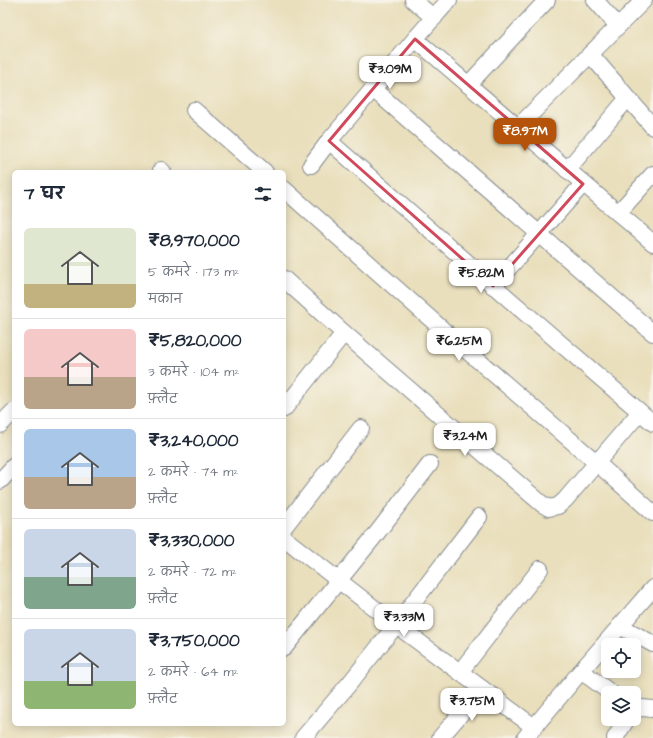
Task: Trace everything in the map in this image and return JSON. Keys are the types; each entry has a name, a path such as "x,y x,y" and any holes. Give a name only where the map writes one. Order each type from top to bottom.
{"street":[{"path":"413,0 434,18"},
{"path":"311,165 329,141 449,0"},
{"path":"468,85 547,0"},
{"path":"596,0 618,26"},
{"path":"518,127 644,0"},
{"path":"415,39 653,243"},
{"path":"590,54 652,125"},
{"path":"373,89 653,333"},
{"path":"567,170 628,98"},
{"path":"194,110 263,170"},
{"path":"329,141 493,286 653,423"},
{"path":"618,213 653,174"},
{"path":"493,286 584,184"},
{"path":"286,191 451,338 653,513"},
{"path":"286,281 344,333 542,504 549,508 558,506 565,500 640,412"},
{"path":"286,406 344,333"},
{"path":"0,425 12,412"},
{"path":"286,524 361,428"},
{"path":"286,645 377,533 430,464"},
{"path":"0,481 12,468"},
{"path":"303,738 349,684 396,625 479,517"},
{"path":"286,540 396,625 482,689 530,732 653,588"},
{"path":"460,672 540,569"},
{"path":"620,626 653,644"},
{"path":"581,671 601,686"},
{"path":"440,738 482,689"},
{"path":"641,708 653,709"},
{"path":"615,738 623,726"}],"highlighted area":[{"path":"415,39 583,184 493,286 329,141"}]}
